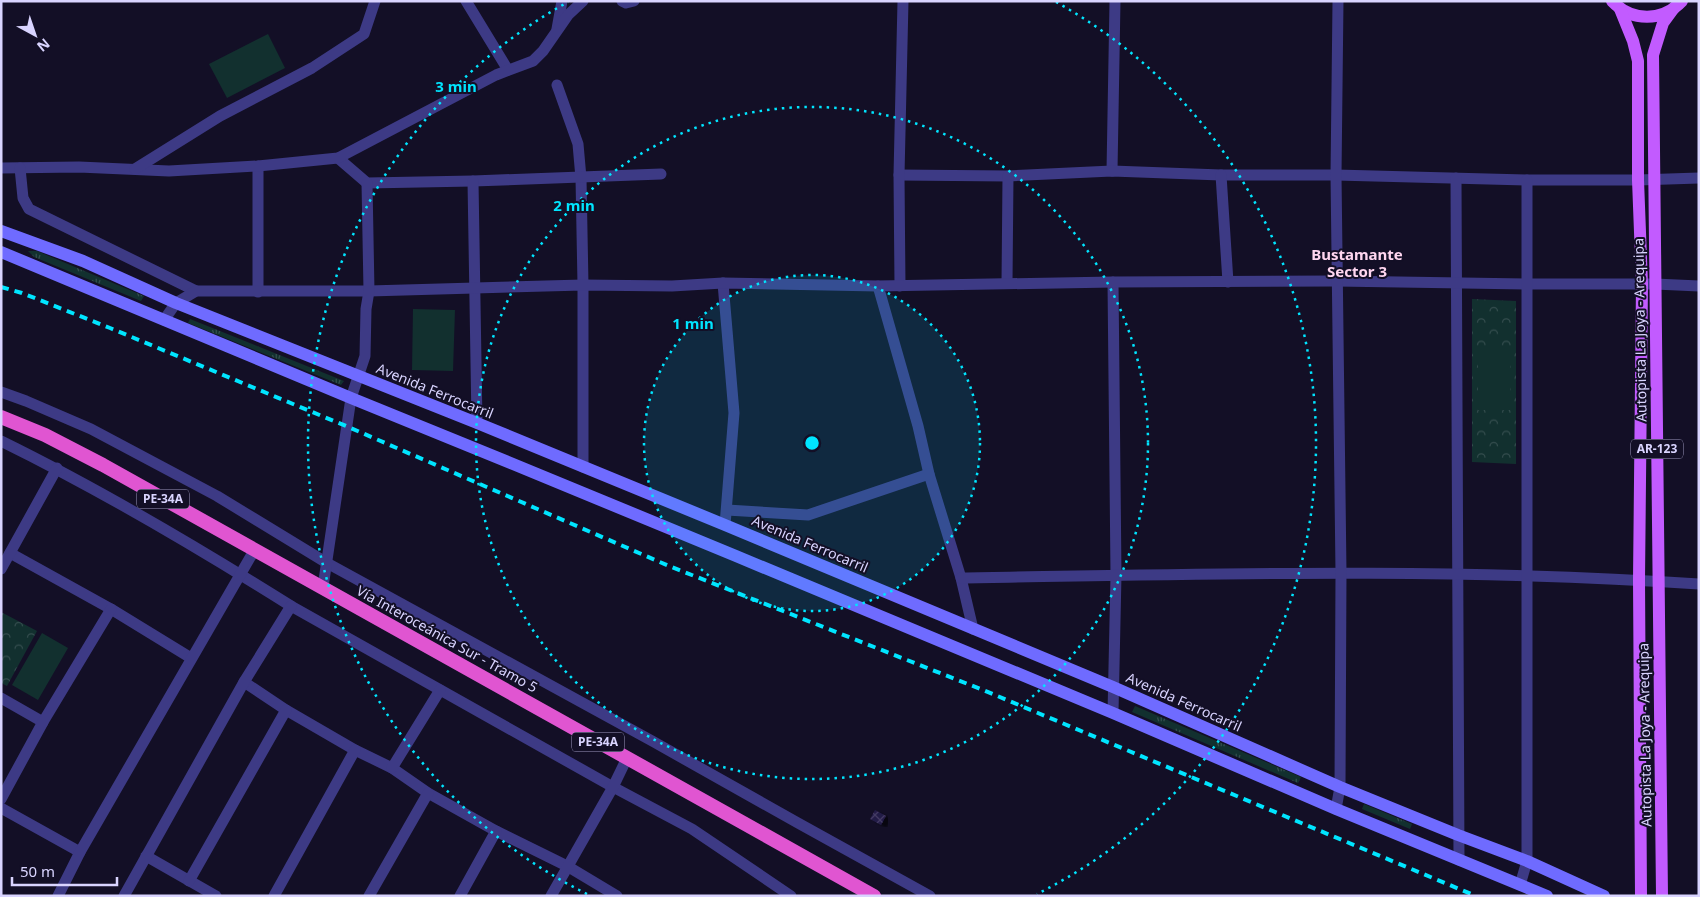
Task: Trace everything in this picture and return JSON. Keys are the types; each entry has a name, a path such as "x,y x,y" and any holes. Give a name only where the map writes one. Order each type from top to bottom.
{"highway":[{"name":"Vía Interoceánica Sur - Tramo 5","path":"1,417 45,435 95,461 874,896"}],"main road":[{"name":"AR-123","path":"1616,5 1628,14 1647,18 1666,14 1678,5"},
{"name":"Autopista La Joya - Arequipa","path":"1616,5 1633,41 1638,61 1638,180 1649,284 1658,581 1662,896"},
{"name":"Autopista La Joya - Arequipa","path":"1641,896 1640,580 1653,179 1653,55 1663,23 1678,5"},
{"name":"Avenida Ferrocarril","path":"1,230 83,261 176,303 726,525 1113,687 1340,786 1458,835 1527,861 1604,896"},
{"path":"1,252 1113,713 1336,809 1547,896"}],"street":[{"path":"135,169 220,116 312,68 364,34 375,1"},
{"path":"466,1 508,70"},
{"path":"557,31 562,1"},
{"path":"1,168 79,167 169,170 258,166 338,158 508,70 534,62 568,16 582,1"},
{"path":"622,1 634,1"},
{"path":"900,286 899,175 903,1"},
{"path":"1112,171 1115,1"},
{"path":"1336,809 1340,786 1341,572 1336,281 1338,1"},
{"path":"557,85 578,144 581,178 583,285 582,467"},
{"path":"338,158 366,183 581,178 661,174"},
{"path":"258,166 258,292"},
{"path":"20,168 23,198 29,209 196,291 369,291 583,285 672,286 723,283 900,286 1007,283 1336,281 1699,286"},
{"path":"899,175 1008,176 1112,171 1221,175 1336,175 1527,180 1699,178"},
{"path":"1221,175 1228,282"},
{"path":"1007,283 1008,176"},
{"path":"1456,178 1459,860"},
{"path":"1520,885 1527,861 1527,180"},
{"path":"473,181 477,423"},
{"path":"323,587 351,398 365,356 366,309 369,291 366,183"},
{"path":"1113,282 1116,575 1113,713"},
{"path":"723,283 734,413 726,525"},
{"path":"878,286 918,426 929,474 961,578 973,629"},
{"path":"164,320 176,303 196,291"},
{"path":"1,392 26,401 99,434 217,496 326,563 654,742 930,896"},
{"path":"1,441 57,468 240,574 291,606 613,787 692,829 791,896"},
{"path":"1,569 57,468"},
{"path":"726,510 808,515 929,474"},
{"path":"58,896 80,852 255,550"},
{"path":"10,553 111,609 191,658"},
{"path":"961,578 1341,572 1527,576 1699,584"},
{"path":"124,896 244,682 291,606"},
{"path":"1,799 43,722 111,609"},
{"path":"244,682 286,710 355,750 392,768 428,792 496,831 568,866 617,896"},
{"path":"392,768 440,690"},
{"path":"1,698 43,722"},
{"path":"189,881 286,710"},
{"path":"274,896 355,750"},
{"path":"551,896 613,787 627,758"},
{"path":"369,896 428,792"},
{"path":"1,808 80,852"},
{"path":"460,896 496,831"},
{"path":"146,856 216,896"}],"green space":[{"path":"268,34 285,68 227,98 209,64"},
{"path":"28,251 37,251 144,296 141,301 34,257"},
{"path":"1472,299 1516,301 1516,464 1472,462"},
{"path":"413,309 455,310 453,371 412,370"},
{"path":"190,319 344,381 341,385 188,323"},
{"path":"1478,350 1510,350 1510,410 1478,410"},
{"path":"1,612 37,631 7,686 1,683"},
{"path":"42,633 68,648 38,700 12,685"},
{"path":"1135,706 1301,777 1298,783 1132,712"},
{"path":"1364,804 1412,824 1410,829 1362,809"}],"building":[{"path":"875,810 886,816 881,825 870,819"}],"railway":[{"path":"1,287 22,293 110,328 346,426 669,566 983,690 1476,896"}],"district":[{"name":"Bustamante Sector 3","path":"1357,264"}]}
